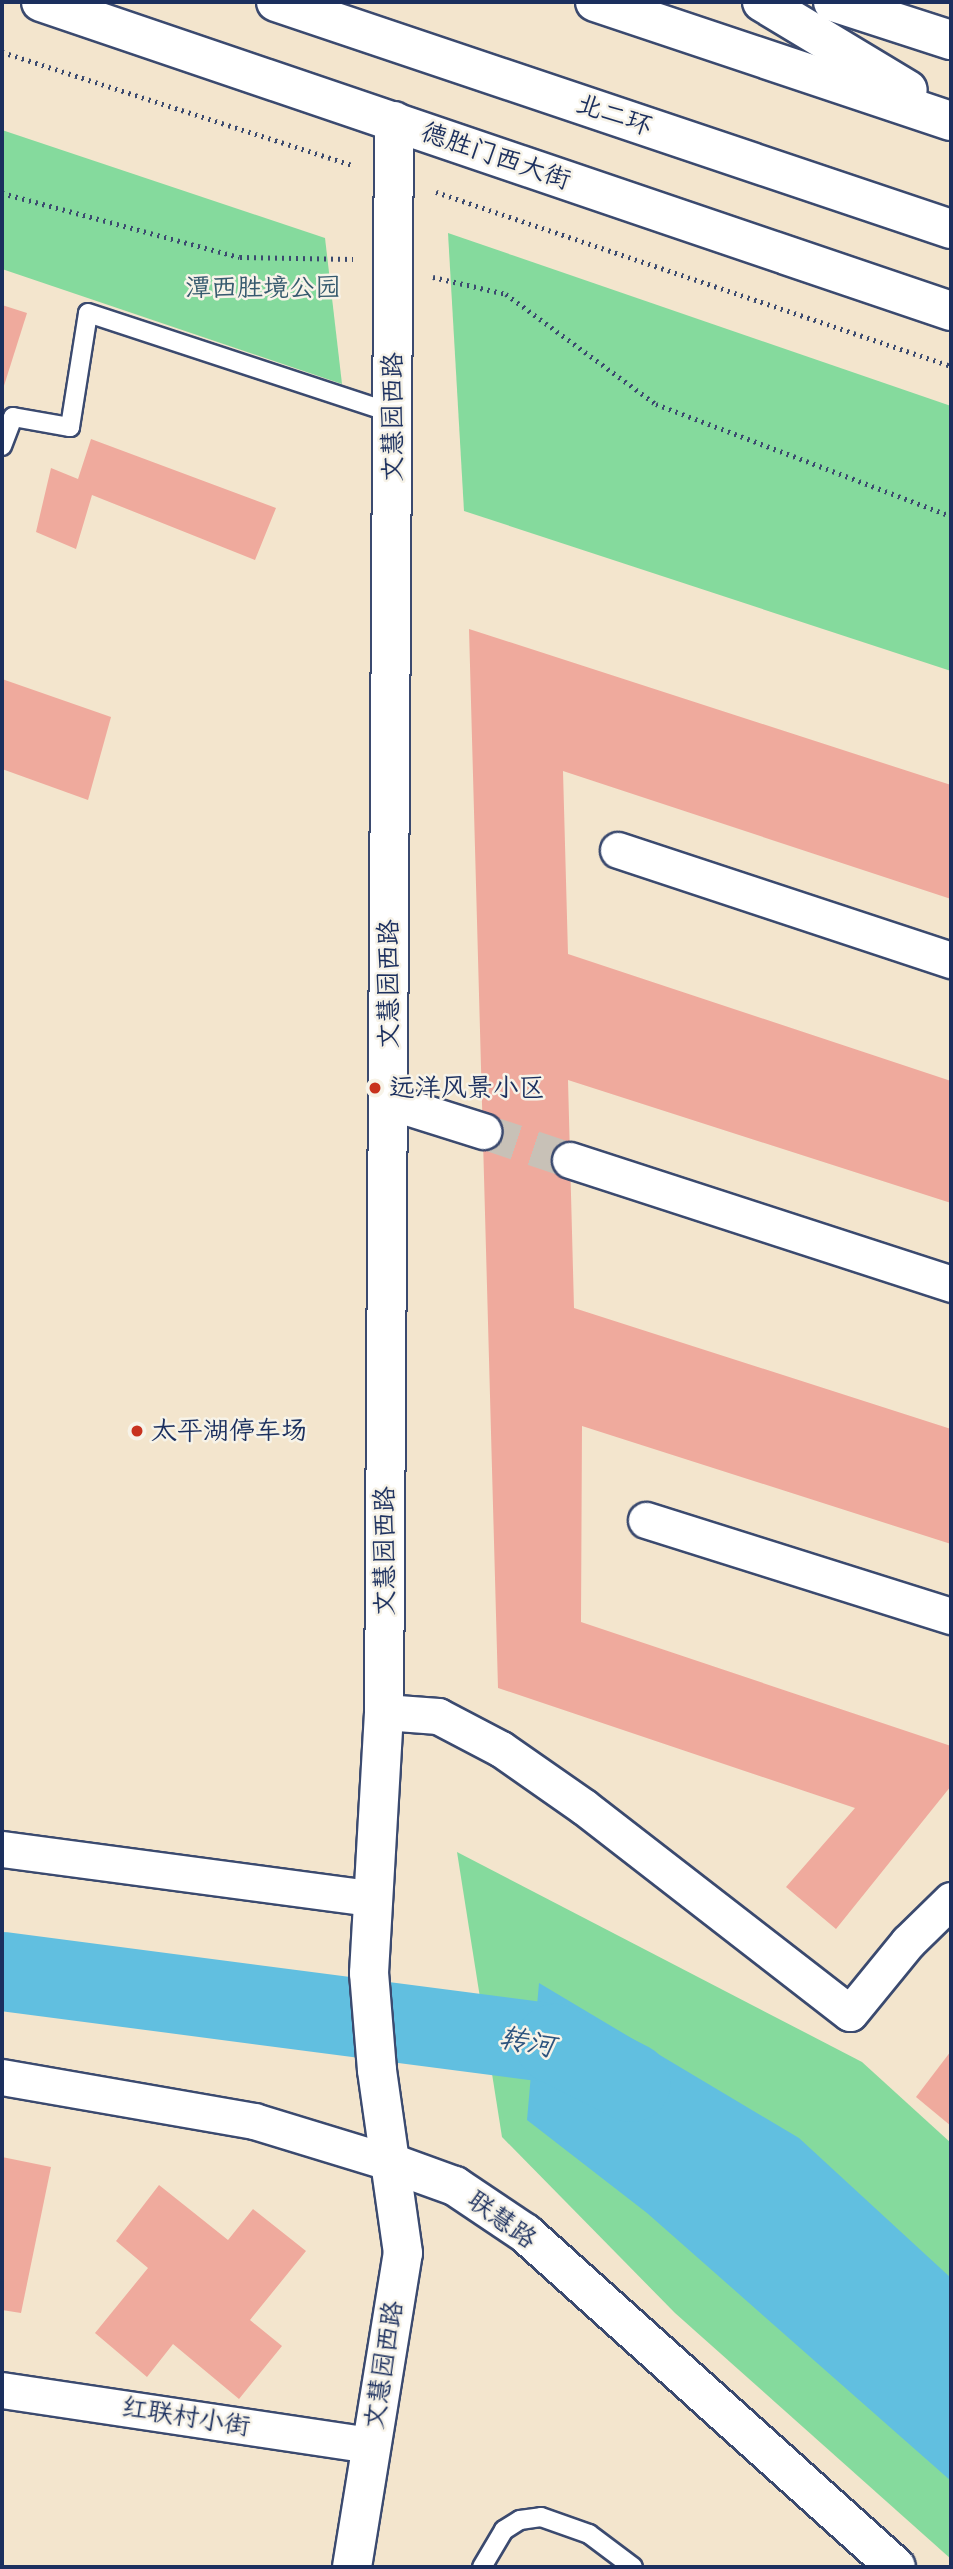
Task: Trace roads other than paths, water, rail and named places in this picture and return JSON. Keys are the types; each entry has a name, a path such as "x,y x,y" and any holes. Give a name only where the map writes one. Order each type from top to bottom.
{"main road":[{"name":"德胜门西大街","path":"41,2 951,311"},
{"name":"北二环","path":"276,2 951,229"},
{"path":"594,2 951,119"},
{"path":"762,2 951,119"},
{"path":"833,2 951,40"},
{"name":"文慧园西路","path":"352,2567 403,2253 376,2070 369,1973 371,1898 384,1712 394,121"},
{"name":"联慧路","path":"391,2162 454,2186 525,2233 896,2567"}],"street":[{"path":"618,850 951,960"},
{"path":"388,1101 482,1131"},
{"path":"570,1160 951,1284"},
{"path":"646,1520 951,1616"},
{"path":"384,1712 438,1716 501,1749 584,1807 850,2013 908,1942 951,1900"},
{"path":"2,1849 371,1898"},
{"name":"联慧路","path":"2,2077 254,2121 391,2162"},
{"name":"红联村小街","path":"2,2390 371,2445"}],"lane":[{"path":"2,446 13,417 70,427 88,313 393,413"},
{"path":"482,2567 504,2530 520,2520 541,2517 589,2534 633,2567"}],"water":[{"path":"539,1983 799,2138 951,2278 951,2481 647,2213 527,2120"}],"waterway":[{"name":"转河","path":"2,1971 554,2043 631,2082"}],"tunnel":[{"path":"483,1131 570,1160"}],"place":[{"name":"远洋风景小区","path":"375,1088"},
{"name":"太平湖停车场","path":"137,1431"}],"park label":[{"name":"潭西胜境公园","path":"263,288"}]}
